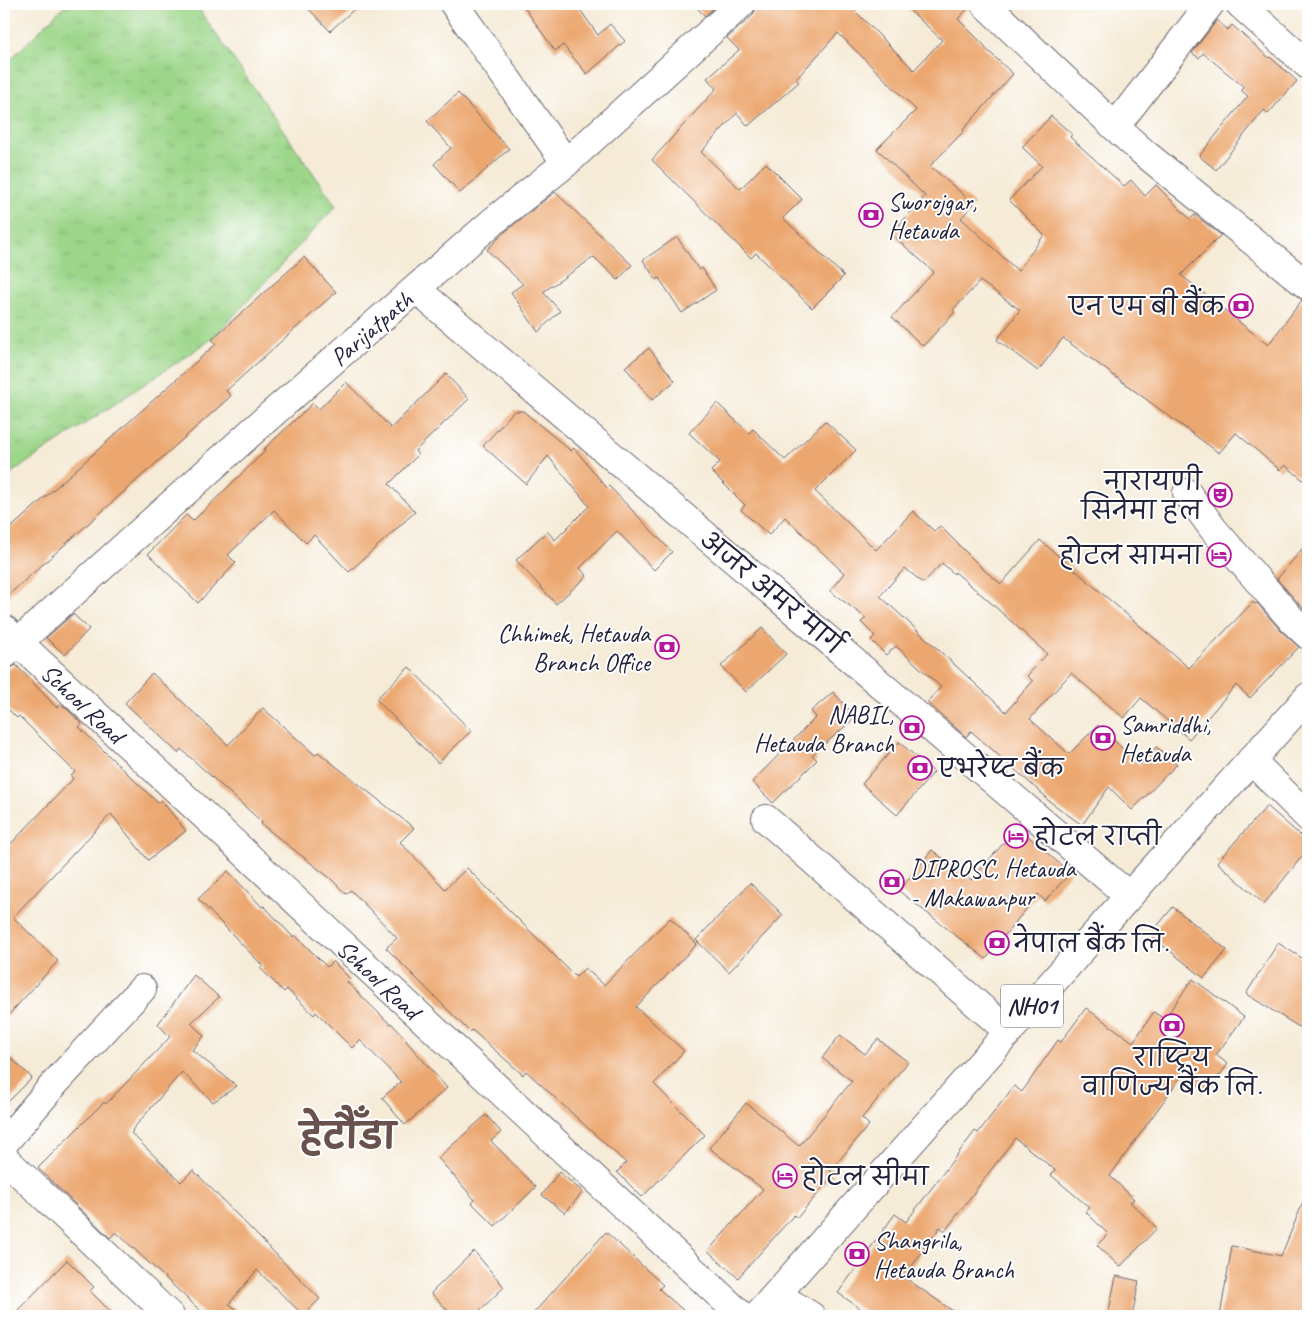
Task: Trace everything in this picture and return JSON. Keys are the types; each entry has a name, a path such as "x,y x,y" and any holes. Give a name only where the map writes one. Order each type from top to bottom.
{"main road":[{"path":"454,4 566,163"},
{"name":"Parijatpath","path":"8,642 491,223 566,163 741,4"},
{"path":"1115,127 1210,4"},
{"path":"1240,4 1308,65"},
{"path":"998,8 1115,127 1308,286"},
{"name":"अजर अमर मार्ग","path":"416,288 1129,896"},
{"path":"1187,493 1220,538 1293,621 1308,635"},
{"name":"School Road","path":"8,642 742,1316"},
{"name":"NH01","path":"757,1316 1308,697"},
{"path":"1251,760 1308,817"},
{"path":"766,819 1009,1032"},
{"path":"4,1143 56,1082 142,989"},
{"path":"4,1158 170,1316"},
{"path":"777,1295 811,1316"}],"green space":[{"path":"66,4 195,4 336,206 212,339 8,475 4,471 4,66"}],"building":[{"path":"304,4 360,4 330,31"},
{"path":"522,4 576,4 598,35 610,24 625,41 587,74 563,45 555,51"},
{"path":"693,4 718,4 705,16"},
{"path":"756,4 848,4 914,70 942,40 903,4 970,4 958,19 1013,74 964,131 930,166 974,204 961,218 1018,271 1044,235 1009,200 1042,166 1022,147 1051,116 1072,134 1070,137 1124,186 1131,180 1145,196 1156,185 1190,219 1195,215 1221,235 1181,275 1268,345 1302,300 1308,301 1308,484 1285,465 1280,470 1236,433 1219,453 1063,338 1038,371 997,340 1020,310 980,281 953,310 955,312 923,346 892,317 934,272 891,234 925,196 877,149 916,110 838,33 796,79 799,82 748,126 737,113 701,152 740,189 766,163 802,199 783,218 844,276 812,308 756,253 751,258 652,160 716,89 707,78 739,50 727,38 752,16 756,9"},
{"path":"1217,20 1228,30 1232,25 1297,81 1268,114 1264,110 1216,170 1199,156 1248,96 1241,90 1244,87 1203,53 1199,58 1192,53"},
{"path":"458,93 509,149 460,193 434,164 451,148 427,121"},
{"path":"555,192 632,265 618,280 594,257 543,292 560,311 538,332 511,292 523,284 487,250 501,235"},
{"path":"677,237 699,270 702,268 716,290 682,313 659,278 656,280 643,260"},
{"path":"304,257 336,292 226,391 231,396 4,599 4,534 216,344 212,339"},
{"path":"649,348 675,381 652,400 625,367"},
{"path":"446,374 469,399 415,451 418,455 389,484 415,512 349,572 314,535 306,543 274,510 228,555 236,563 198,603 148,554 186,515 193,521 265,451 264,449 313,403 319,409 346,382 391,428"},
{"path":"717,403 749,433 753,429 785,460 825,421 856,450 815,491 876,550 913,511 934,531 940,526 984,570 1001,584 1040,540 1189,668 1253,602 1257,603 1281,631 1299,647 1250,698 1236,685 1189,739 1141,698 1124,718 1071,673 1030,719 1069,754 1098,725 1140,765 1156,747 1177,764 1132,810 1109,787 1082,825 1045,798 971,731 966,737 927,702 941,687 896,646 886,655 871,640 875,636 861,622 866,618 830,591 844,573 785,517 769,535 741,510 745,505 711,471 720,462 689,433","holes":["942,563 954,574 955,572 990,602 1047,654 1027,676 1033,681 1006,712 880,596 905,568 923,583"]},
{"path":"514,411 523,411 571,451 574,448 607,488 609,486 672,552 654,570 617,531 580,568 587,576 556,604 516,560 547,531 555,540 589,506 548,456 526,484 483,446"},
{"path":"1308,542 1308,614 1277,579"},
{"path":"73,614 89,629 65,655 46,638"},
{"path":"762,628 786,654 746,692 721,666"},
{"path":"16,665 57,708 61,704 69,711 82,724 79,727 158,803 161,800 186,831 148,860 111,814 13,917 58,961 4,1020 4,851 73,779 71,776 75,772 19,716 17,718 4,705 4,669 9,669"},
{"path":"409,667 471,731 438,763 376,699"},
{"path":"152,673 228,745 263,708 315,755 318,752 414,828 400,842 445,889 467,868 576,977 585,968 604,985 670,918 697,944 636,1007 684,1051 654,1084 705,1135 642,1197 617,1172 626,1163 526,1071 523,1075 472,1030 470,1032 386,948 397,938 351,890 346,894 330,878 261,824 262,822 181,749 178,753 125,703"},
{"path":"833,692 856,717 812,755 817,760 773,803 752,782 816,717 811,711"},
{"path":"899,742 934,772 897,815 862,784"},
{"path":"1267,806 1308,842 1308,849 1264,904 1217,862"},
{"path":"1018,827 1070,873 1045,901 1038,894 986,959 899,891 932,850 971,880"},
{"path":"228,871 262,907 264,906 293,937 295,935 327,967 333,961 350,979 347,982 391,1023 447,1088 405,1125 382,1098 401,1082 360,1040 352,1048 316,1012 314,1015 287,989 284,992 260,968 263,966 198,899"},
{"path":"750,883 783,915 729,972 696,940"},
{"path":"1173,907 1227,950 1204,978 1150,935"},
{"path":"1278,943 1308,962 1308,1013 1299,1027 1246,994"},
{"path":"194,975 219,997 191,1023 204,1036 192,1050 237,1086 213,1102 182,1072 131,1133 181,1182 193,1170 320,1299 303,1315 257,1270 229,1304 245,1316 206,1316 116,1232 110,1238 38,1168 104,1102 106,1104 170,1037 158,1024"},
{"path":"1193,979 1244,1017 1216,1055 1228,1064 1208,1092 1183,1074 1110,1176 1134,1199 1130,1202 1157,1228 1120,1267 1097,1245 1108,1234 1086,1212 1090,1208 1051,1175 1055,1170 1015,1138 945,1231 940,1227 904,1277 960,1316 871,1316 838,1293 895,1214 906,1222 975,1131 978,1133 1014,1086 1022,1092 1058,1040 1061,1042 1086,1008 1133,1042 1154,1012 1164,1019"},
{"path":"840,1035 865,1054 878,1039 908,1062 862,1118 869,1125 830,1171 834,1174 797,1218 794,1215 738,1278 708,1251 763,1189 709,1148 746,1103 799,1146 852,1081 822,1058"},
{"path":"4,1051 32,1078 4,1106"},
{"path":"486,1115 501,1132 491,1141 536,1187 495,1226 472,1203 475,1200 438,1158"},
{"path":"559,1172 583,1192 565,1213 542,1195"},
{"path":"1308,1190 1308,1316 1220,1316 1232,1246 1281,1256"},
{"path":"606,1232 663,1285 659,1289 690,1316 531,1316"},
{"path":"474,1251 504,1287 474,1316 453,1316 431,1293"},
{"path":"67,1260 94,1287 90,1291 115,1316 12,1316"},
{"path":"1116,1276 1139,1281 1132,1316 1108,1316"}],"place":[{"name":"Sworojgar, Hetauda","path":"871,215"},
{"name":"एन एम बी बैंक","path":"1241,306"},
{"name":"नारायणी सिनेमा हल","path":"1220,495"},
{"name":"होटल सामना","path":"1219,555"},
{"name":"Chhimek, Hetauda Branch Office","path":"667,647"},
{"name":"NABIL, Hetauda Branch","path":"912,728"},
{"name":"Samriddhi, Hetauda","path":"1103,738"},
{"name":"एभरेष्ट बैंक","path":"920,768"},
{"name":"होटल राप्ती","path":"1016,836"},
{"name":"DIPROSC, Hetauda - Makawanpur","path":"892,882"},
{"name":"नेपाल बैंक लि.","path":"997,943"},
{"name":"राष्ट्रिय वाणिज्य बैंक लि.","path":"1172,1026"},
{"name":"होटल सीमा","path":"785,1176"},
{"name":"Shangrila, Hetauda Branch","path":"857,1254"}],"district":[{"name":"हेटौँडा","path":"348,1136"}]}
